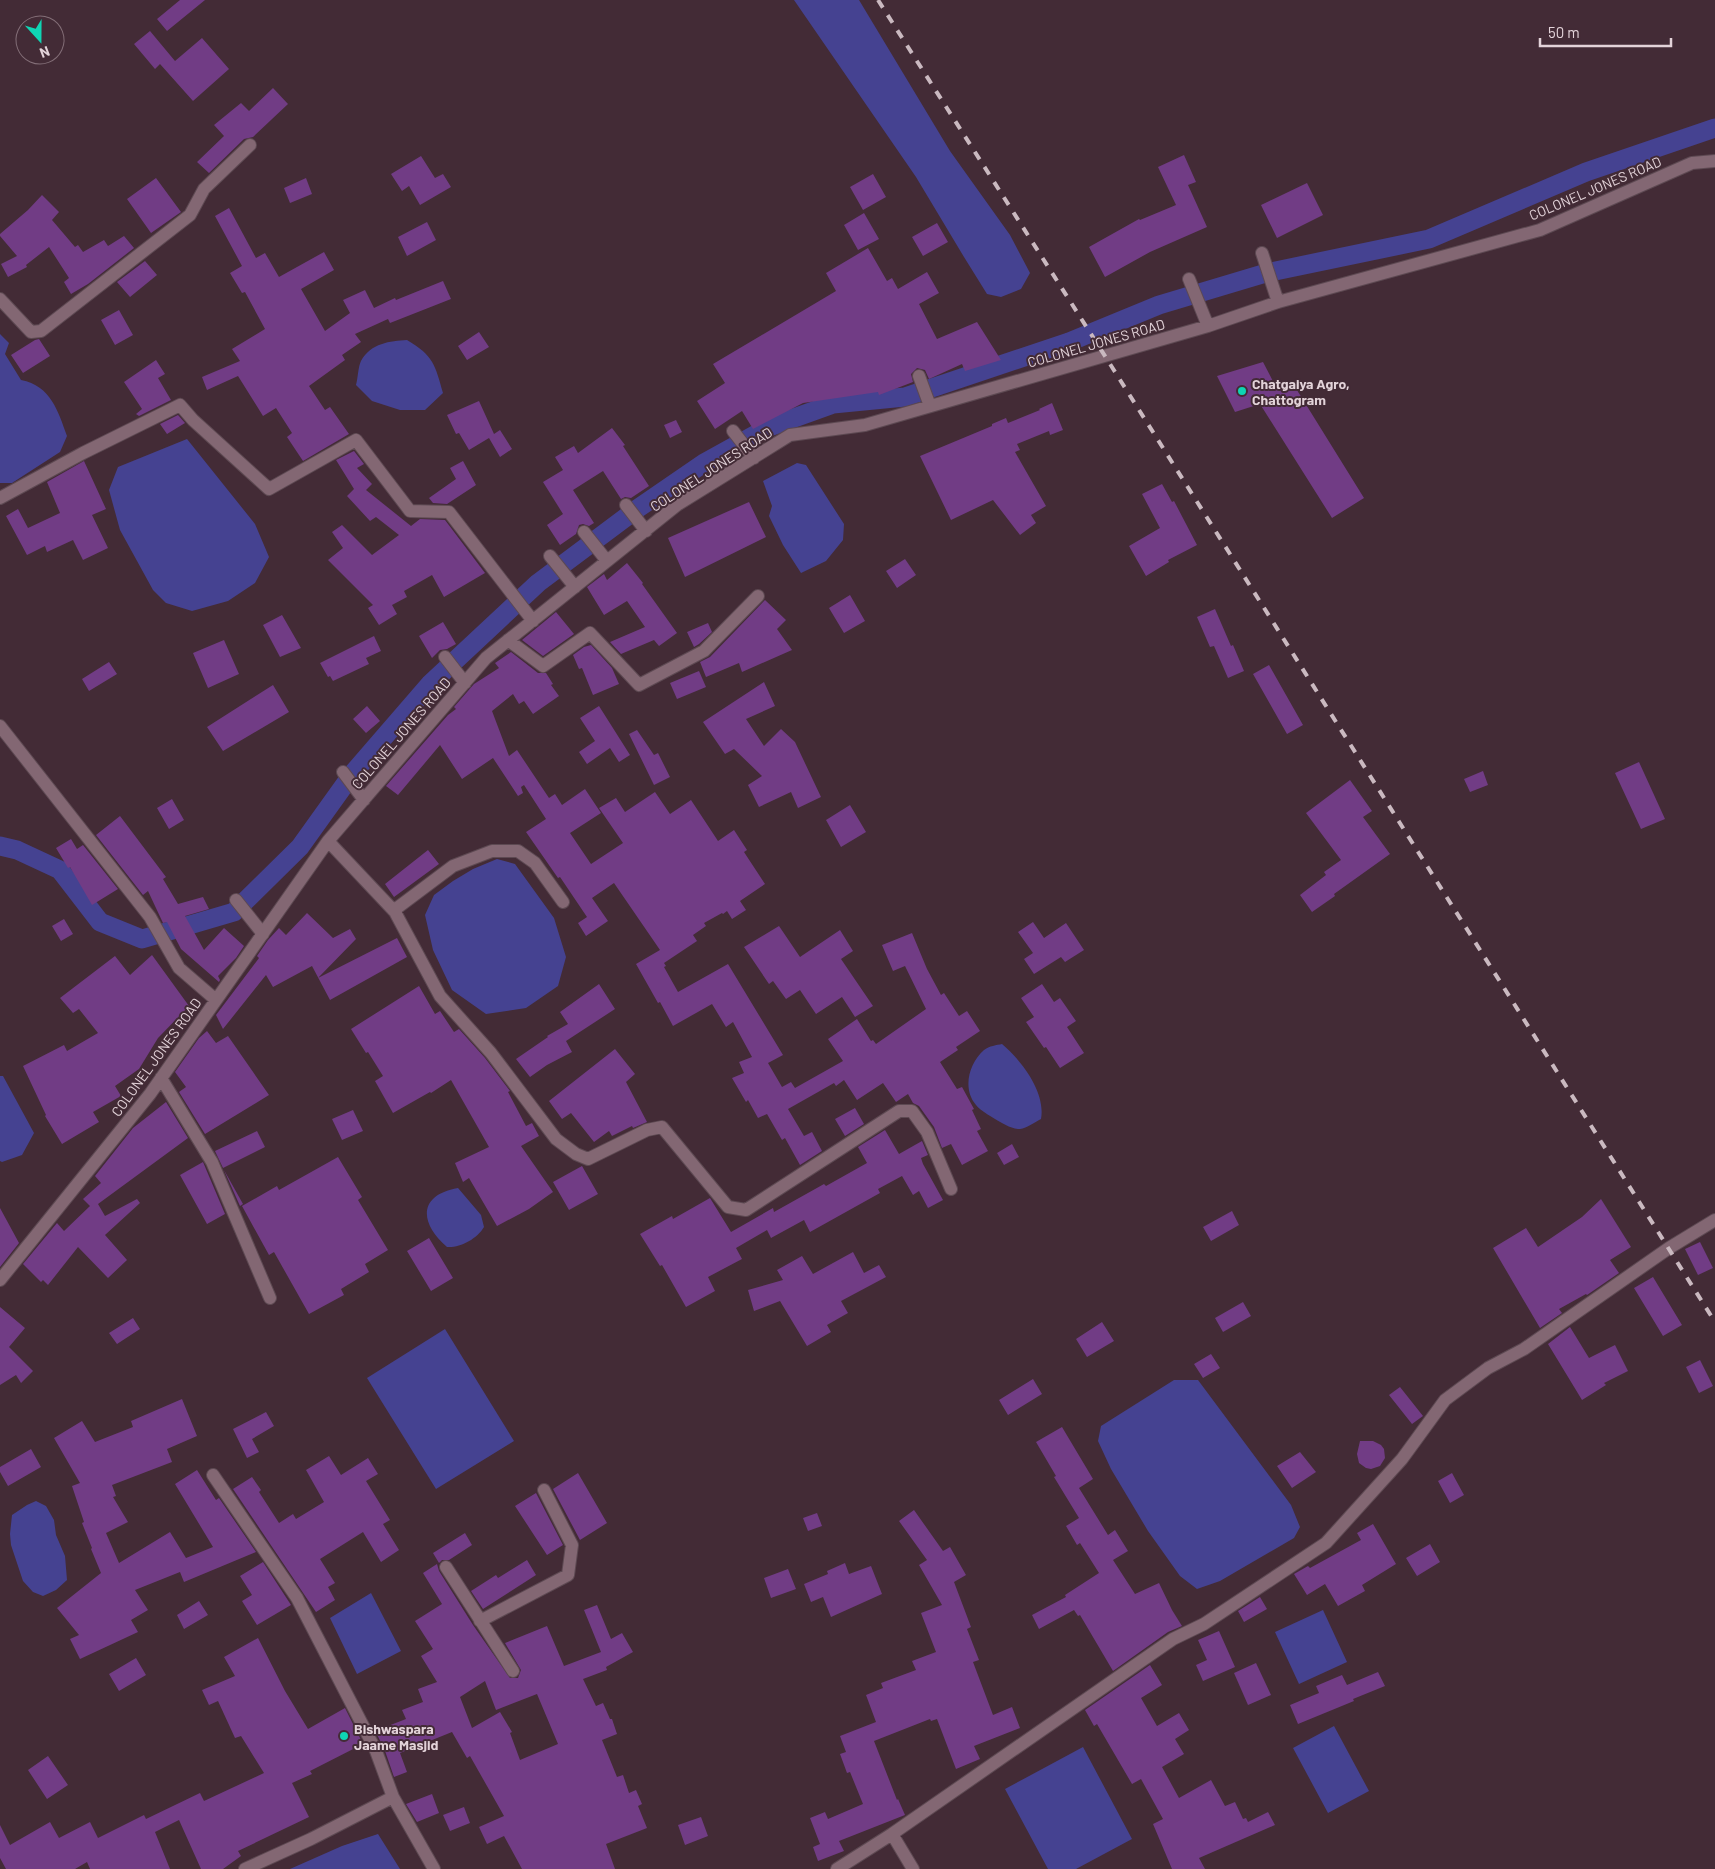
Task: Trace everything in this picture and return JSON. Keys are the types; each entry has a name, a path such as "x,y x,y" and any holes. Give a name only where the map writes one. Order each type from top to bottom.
{"street":[{"path":"0,300 31,332 42,331 190,215 204,189 250,145"},
{"name":"COLONEL JONES ROAD","path":"0,1280 161,1078 328,841 464,682 486,658 530,618 677,505 790,435 865,425 1208,326 1278,302 1540,230 1692,163 1715,161"},
{"path":"1262,252 1278,302"},
{"path":"1189,279 1208,326"},
{"path":"919,376 930,405"},
{"path":"0,498 82,453 180,405 193,420 269,489 356,440 410,510 449,512 530,618"},
{"path":"733,431 752,457"},
{"path":"626,505 644,529"},
{"path":"584,532 605,559"},
{"path":"550,556 572,584"},
{"path":"508,640 543,666 590,633 640,685 704,651 758,596"},
{"path":"445,657 464,682"},
{"path":"0,726 150,917 179,968 216,1000"},
{"path":"343,772 363,798"},
{"path":"328,841 395,912 440,996 491,1053 556,1139 576,1154 588,1159 647,1130 662,1128 728,1207 746,1210 899,1110 912,1111 928,1132 951,1189"},
{"path":"395,912 397,908 454,866 492,851 518,851 535,863 563,902"},
{"path":"236,900 263,934"},
{"path":"161,1078 212,1162 270,1298"},
{"path":"837,1869 892,1834 1173,1639 1204,1624 1326,1544 1402,1459 1445,1400 1488,1368 1524,1349 1669,1248 1715,1220"},
{"path":"213,1475 297,1598 368,1735 393,1796 434,1869"},
{"path":"480,1621 568,1575 572,1545 544,1490"},
{"path":"446,1567 513,1671"},
{"path":"245,1869 310,1839 393,1796"},
{"path":"892,1834 913,1869"}],"shaded area":[{"path":"794,0 859,0 950,151 1010,235 1030,273 1021,289 1001,297 987,294 916,177"},
{"path":"0,334 9,343 5,354 21,380 40,388 52,401 67,436 60,452 12,483 0,483"},
{"path":"407,340 428,356 438,375 443,393 425,410 400,410 372,401 356,385 361,361 370,350 388,342"},
{"path":"187,439 255,524 269,557 255,583 228,601 192,611 166,603 153,590 120,530 109,490 118,467"},
{"path":"797,463 806,465 844,524 843,540 826,561 801,573 783,545 769,516 772,506 763,481"},
{"path":"497,859 515,864 554,918 566,957 558,986 526,1008 486,1014 452,990 433,950 425,915 434,895 473,869"},
{"path":"1002,1044 1024,1068 1040,1098 1041,1119 1020,1129 1010,1127 985,1113 976,1105 969,1091 969,1076 974,1062 984,1050"},
{"path":"0,1076 3,1076 34,1133 22,1155 2,1162 0,1161"},
{"path":"458,1188 481,1215 484,1227 468,1242 447,1247 431,1229 427,1211 435,1197"},
{"path":"445,1329 514,1441 436,1489 367,1378"},
{"path":"1174,1380 1198,1380 1291,1505 1300,1527 1294,1538 1220,1581 1197,1589 1180,1576 1148,1531 1111,1469 1098,1441 1101,1426"},
{"path":"36,1501 46,1506 54,1520 56,1535 65,1556 67,1580 56,1590 43,1596 33,1592 23,1581 11,1545 10,1534 12,1515"},
{"path":"371,1593 401,1651 357,1674 330,1618"},
{"path":"1323,1610 1347,1662 1299,1684 1275,1632"},
{"path":"1334,1726 1369,1791 1328,1813 1293,1748"},
{"path":"1083,1747 1132,1839 1076,1869 1048,1869 1005,1789"},
{"path":"378,1834 400,1869 290,1869 342,1846"}],"building":[{"path":"180,0 205,0 167,31 157,19"},
{"path":"150,31 175,61 202,38 229,69 193,101 160,64 155,69 134,44"},
{"path":"273,88 288,104 253,137 244,139 209,173 197,162 224,136 214,125 241,103 249,111"},
{"path":"1184,155 1196,182 1188,185 1207,227 1150,252 1105,277 1089,247 1139,219 1176,205 1158,167"},
{"path":"421,156 435,178 443,174 451,187 420,205 409,186 402,191 391,174"},
{"path":"873,174 886,197 863,210 850,187"},
{"path":"156,178 181,212 151,233 127,199"},
{"path":"306,178 312,194 290,203 284,188"},
{"path":"1307,183 1323,215 1277,238 1261,205"},
{"path":"42,195 59,212 52,220 75,247 78,245 83,252 104,240 108,246 124,236 134,248 88,284 71,294 64,282 69,278 49,247 26,265 27,267 8,277 1,264 17,256 0,234"},
{"path":"229,208 256,258 265,253 279,277 324,252 334,270 301,289 325,331 350,313 343,300 365,290 374,308 395,298 396,300 443,281 451,299 390,323 388,319 355,334 361,342 342,355 345,360 309,386 325,410 330,407 349,434 303,461 287,437 292,433 276,408 263,416 238,376 207,390 202,377 240,361 232,349 265,329 245,292 242,293 230,273 242,266 215,216"},
{"path":"864,213 879,239 858,250 844,225"},
{"path":"427,222 436,240 407,256 398,237"},
{"path":"937,223 948,242 923,256 912,237"},
{"path":"868,248 887,281 892,278 898,289 927,272 939,293 919,304 937,339 977,322 1001,360 965,371 962,364 929,379 925,370 917,368 911,374 913,382 879,395 878,392 803,403 753,429 742,411 715,429 697,401 725,383 713,364 836,291 826,273"},
{"path":"145,261 157,275 130,297 117,282"},
{"path":"119,310 133,335 115,345 101,320"},
{"path":"479,332 489,347 467,360 458,346"},
{"path":"39,339 50,356 23,373 11,355"},
{"path":"156,360 165,374 158,378 171,400 139,416 136,414 142,409 124,382"},
{"path":"1263,362 1277,389 1292,382 1364,498 1332,518 1260,404 1235,412 1217,376"},
{"path":"479,401 494,434 500,430 512,449 500,457 489,438 469,450 459,433 456,434 447,415"},
{"path":"1052,403 1063,430 1050,435 1049,431 1017,444 1020,450 1015,452 1046,506 1031,515 1036,523 1020,535 993,500 951,520 920,456 992,426 992,424 1006,418 1008,423"},
{"path":"178,415 185,423 167,434 160,424"},
{"path":"676,420 682,432 670,438 664,425"},
{"path":"612,428 625,445 623,446 649,486 631,498 625,497 621,499 603,471 573,490 594,523 589,526 579,525 576,534 560,545 547,525 563,514 543,482 563,470 555,457 574,446 578,453"},
{"path":"354,451 364,464 357,468 372,484 366,490 411,526 420,519 445,520 485,573 444,597 432,575 404,591 407,597 392,605 397,614 379,625 368,608 373,605 328,560 343,548 332,532 342,525 372,555 399,535 376,517 370,521 347,496 354,489 336,460"},
{"path":"84,461 106,509 92,515 108,548 83,560 73,540 47,552 45,546 27,555 6,516 18,509 28,528 60,513 47,482"},
{"path":"463,461 476,485 447,504 433,503 429,498 456,479 450,468"},
{"path":"1162,484 1172,502 1174,501 1197,545 1168,560 1169,562 1146,576 1129,546 1160,528 1142,494"},
{"path":"749,502 766,537 685,577 668,538"},
{"path":"905,559 916,575 897,588 886,571"},
{"path":"627,563 677,633 659,646 654,640 621,654 610,642 645,627 627,601 604,615 587,587 604,574 607,580"},
{"path":"850,595 865,621 844,633 829,608"},
{"path":"765,600 786,620 777,629 792,650 742,672 739,663 706,677 700,662 710,657"},
{"path":"1215,609 1244,671 1228,678 1214,646 1210,647 1197,617"},
{"path":"556,612 574,634 543,656 522,640"},
{"path":"282,615 301,648 280,657 263,625"},
{"path":"443,622 456,644 447,649 440,650 432,658 419,636"},
{"path":"708,623 712,632 694,647 687,632"},
{"path":"374,636 381,651 366,658 369,664 333,681 330,676 328,677 320,663"},
{"path":"224,640 239,674 208,688 193,653"},
{"path":"591,645 612,668 619,684 593,695 582,668 579,669 573,655 584,647"},
{"path":"511,652 538,673 546,673 553,684 551,685 559,696 533,714 524,701 519,704 513,694 492,711 509,756 517,750 549,798 555,794 562,805 585,789 601,813 570,833 591,864 623,843 599,808 616,798 625,812 655,792 670,814 691,800 718,841 734,830 747,850 744,852 765,884 740,901 746,910 732,919 727,911 704,923 706,926 693,935 697,941 664,963 666,966 664,967 678,992 728,964 783,1055 768,1063 782,1087 791,1082 795,1088 843,1061 828,1039 857,1019 871,1041 873,1040 876,1044 926,1009 905,966 893,971 882,945 912,933 927,969 941,995 944,993 959,1016 967,1011 980,1031 956,1047 958,1050 940,1062 957,1089 962,1087 974,1109 972,1110 981,1129 977,1131 988,1151 962,1165 951,1144 942,1148 934,1127 919,1106 913,1103 908,1094 896,1102 883,1083 857,1100 844,1080 836,1086 834,1083 788,1109 804,1136 812,1132 822,1151 800,1165 785,1138 782,1140 767,1114 758,1118 732,1078 744,1073 739,1062 752,1057 733,1022 726,1027 712,1004 673,1026 636,964 660,950 614,883 592,898 608,921 586,936 578,923 587,917 526,832 546,819 524,785 521,787 523,793 518,796 493,758 462,779 440,745 398,795 386,786 448,715 456,709 454,707 474,684 499,668 495,663"},
{"path":"109,662 117,674 89,691 82,679"},
{"path":"1269,665 1303,725 1287,734 1253,674"},
{"path":"699,671 706,687 677,699 670,683"},
{"path":"764,682 775,706 746,719 764,746 781,729 795,742 821,797 798,808 791,792 759,807 748,785 762,776 734,749 725,754 703,722"},
{"path":"273,685 289,712 223,751 207,727"},
{"path":"367,706 380,721 366,733 353,719"},
{"path":"599,706 630,755 619,762 610,748 587,764 579,752 595,741 580,718"},
{"path":"637,730 654,755 658,753 670,777 654,785 629,734"},
{"path":"1639,762 1665,819 1641,829 1615,773"},
{"path":"1483,771 1488,785 1470,792 1464,779"},
{"path":"1350,780 1372,811 1363,817 1390,854 1312,912 1300,895 1326,875 1324,872 1341,860 1306,813"},
{"path":"172,799 184,820 169,829 157,808"},
{"path":"850,805 866,832 841,847 826,820"},
{"path":"120,816 166,877 163,879 178,904 203,897 209,909 185,916 204,950 224,928 244,946 236,958 218,976 219,982 181,949 167,922 163,923 148,891 143,895 96,835"},
{"path":"71,839 77,849 83,845 118,889 92,905 70,867 68,868 56,848"},
{"path":"428,850 439,864 394,897 385,884"},
{"path":"307,913 333,938 350,929 356,939 318,978 312,966 273,987 266,975 223,1029 216,1015 259,958 257,956 268,940 279,928 286,935"},
{"path":"64,919 73,934 61,941 52,926"},
{"path":"1033,922 1044,938 1066,923 1084,950 1065,962 1061,957 1034,974 1024,959 1033,953 1018,932"},
{"path":"779,926 800,957 840,930 853,951 841,959 873,1006 855,1017 842,997 816,1014 800,990 786,999 773,981 769,984 744,947"},
{"path":"397,938 407,957 330,1000 318,978"},
{"path":"152,955 189,1006 158,1038 139,1069 115,1086 121,1096 93,1112 99,1122 62,1144 45,1116 23,1066 64,1045 67,1051 98,1033 79,1009 73,1013 60,998 115,956 130,975"},
{"path":"599,984 615,1009 566,1041 572,1052 547,1065 530,1077 516,1059 547,1036 568,1024 560,1012"},
{"path":"1042,984 1054,1002 1060,998 1076,1021 1067,1027 1084,1053 1060,1068 1026,1022 1034,1017 1021,998"},
{"path":"419,986 435,1014 440,1011 454,1032 459,1029 485,1058 510,1091 508,1092 526,1126 532,1123 539,1136 521,1146 553,1192 529,1209 497,1226 469,1178 463,1182 455,1163 489,1147 451,1080 393,1113 375,1081 383,1076 351,1029"},
{"path":"207,1031 216,1043 228,1036 269,1095 205,1134 179,1092 186,1087 175,1072 199,1038"},
{"path":"615,1049 635,1074 626,1082 647,1122 633,1128 632,1126 612,1136 609,1131 594,1142 571,1113 562,1119 549,1101"},
{"path":"166,1102 188,1138 98,1204 105,1216 137,1199 140,1203 105,1235 127,1260 108,1278 78,1247 48,1285 43,1280 41,1282 23,1264 57,1223 64,1231 90,1206 83,1199 101,1183 95,1176 133,1128"},
{"path":"855,1108 864,1124 845,1136 835,1119"},
{"path":"353,1110 363,1131 342,1140 332,1119"},
{"path":"885,1130 899,1154 922,1141 928,1155 921,1158 923,1164 943,1200 928,1208 919,1191 913,1195 902,1176 878,1189 880,1193 810,1232 804,1220 771,1238 767,1230 736,1248 742,1259 708,1277 715,1291 686,1307 662,1265 660,1266 640,1234 672,1216 673,1219 710,1198 731,1232 773,1208 774,1212 867,1163 858,1147"},
{"path":"257,1131 265,1147 223,1168 215,1151"},
{"path":"1012,1144 1019,1157 1004,1165 997,1153"},
{"path":"338,1157 362,1197 358,1200 388,1250 365,1264 369,1272 341,1289 344,1295 309,1314 274,1252 269,1255 242,1206 277,1186 279,1190"},
{"path":"203,1162 225,1214 207,1224 180,1175"},
{"path":"582,1166 598,1194 569,1210 553,1182"},
{"path":"224,1170 243,1204 240,1206"},
{"path":"1601,1199 1631,1247 1610,1260 1619,1273 1587,1295 1559,1309 1562,1313 1540,1328 1493,1248 1526,1228 1538,1247 1582,1217"},
{"path":"0,1208 19,1243 0,1267"},
{"path":"1232,1211 1239,1225 1211,1241 1203,1227"},
{"path":"429,1238 453,1278 431,1291 407,1251"},
{"path":"1700,1242 1713,1268 1698,1275 1685,1249"},
{"path":"853,1252 864,1273 879,1265 886,1277 841,1301 848,1313 827,1325 831,1332 807,1346 780,1301 754,1311 748,1290 783,1280 777,1270 802,1256 813,1274"},
{"path":"1653,1277 1682,1325 1663,1336 1634,1288"},
{"path":"1243,1302 1251,1316 1223,1332 1215,1318"},
{"path":"0,1307 25,1328 9,1347 33,1371 21,1383 16,1375 0,1385"},
{"path":"133,1318 140,1329 117,1344 109,1333"},
{"path":"1102,1322 1114,1341 1087,1357 1076,1339"},
{"path":"1570,1327 1589,1358 1615,1345 1628,1371 1604,1383 1606,1385 1582,1400 1548,1344"},
{"path":"1211,1354 1220,1368 1203,1378 1194,1364"},
{"path":"1700,1360 1713,1386 1699,1393 1686,1367"},
{"path":"1033,1379 1042,1394 1008,1415 999,1400"},
{"path":"1400,1387 1423,1416 1412,1424 1389,1395"},
{"path":"182,1399 197,1436 167,1449 172,1462 112,1485 116,1496 113,1497 128,1522 106,1533 119,1563 170,1532 186,1558 213,1547 175,1484 197,1470 216,1500 219,1498 256,1552 184,1582 180,1572 135,1590 148,1610 131,1620 138,1632 80,1659 70,1639 79,1635 57,1608 101,1573 82,1523 84,1522 72,1486 80,1483 54,1438 82,1421 95,1442 133,1427 131,1421"},
{"path":"266,1412 274,1426 252,1439 259,1452 247,1458 233,1429"},
{"path":"1062,1427 1093,1479 1079,1488 1108,1535 1115,1530 1128,1551 1113,1560 1135,1594 1159,1583 1182,1626 1168,1632 1113,1671 1080,1615 1078,1616 1074,1610 1039,1629 1032,1615 1066,1597 1065,1595 1099,1573 1080,1543 1077,1545 1066,1526 1079,1518 1054,1477 1056,1476 1036,1442"},
{"path":"1360,1441 1373,1441 1381,1445 1384,1449 1385,1458 1380,1466 1371,1469 1359,1463 1357,1454"},
{"path":"31,1449 41,1467 8,1486 0,1472 0,1467"},
{"path":"1300,1452 1316,1472 1292,1488 1277,1466"},
{"path":"329,1456 341,1475 368,1458 378,1474 366,1481 390,1520 383,1524 399,1550 381,1562 363,1532 320,1559 335,1583 328,1587 335,1600 316,1612 233,1489 252,1477 261,1490 259,1492 279,1523 293,1514 296,1519 324,1502 306,1470"},
{"path":"578,1473 607,1523 580,1540 553,1489"},
{"path":"1452,1473 1464,1495 1450,1503 1438,1481"},
{"path":"536,1493 563,1545 547,1555 515,1506"},
{"path":"914,1510 943,1551 950,1547 966,1575 954,1582 971,1627 967,1629 979,1660 973,1662 993,1715 1012,1707 1020,1728 974,1746 980,1759 956,1769 937,1719 931,1721 930,1719 874,1741 897,1800 905,1815 839,1841 844,1851 818,1861 813,1847 820,1844 810,1818 825,1812 828,1819 863,1804 850,1772 847,1773 840,1754 846,1752 840,1736 876,1722 866,1695 883,1688 881,1683 916,1670 912,1661 936,1652 921,1613 942,1605 919,1565 927,1560 899,1521"},
{"path":"817,1513 822,1526 808,1531 803,1518"},
{"path":"1373,1524 1396,1564 1362,1585 1365,1591 1338,1606 1325,1584 1307,1595 1294,1574 1308,1566 1310,1568 1361,1540 1357,1533"},
{"path":"465,1533 472,1545 449,1560 442,1560 439,1563 433,1553"},
{"path":"1430,1544 1440,1562 1417,1576 1406,1558"},
{"path":"527,1560 536,1575 483,1609 471,1591 496,1575 498,1578"},
{"path":"263,1562 291,1605 257,1625 242,1601 252,1595 240,1576"},
{"path":"845,1563 849,1574 871,1566 882,1594 831,1617 823,1597 811,1602 804,1584 828,1574 827,1571"},
{"path":"437,1564 439,1571 473,1625 510,1678 518,1678 521,1670 505,1643 547,1626 564,1666 601,1652 584,1610 597,1605 611,1639 622,1633 633,1652 606,1667 607,1670 583,1679 596,1706 603,1703 610,1719 612,1719 617,1734 602,1740 617,1777 623,1775 629,1793 636,1790 642,1804 638,1806 647,1828 606,1844 615,1869 522,1869 504,1836 487,1844 479,1827 504,1816 470,1756 467,1758 452,1732 400,1753 407,1772 394,1777 384,1748 375,1731 406,1719 402,1710 423,1702 418,1689 437,1682 421,1656 433,1649 415,1621 442,1604 423,1573","holes":["485,1681 496,1710 537,1694 558,1744 520,1760 510,1733 512,1732 500,1712 472,1728 460,1697"]},
{"path":"788,1569 796,1589 771,1598 764,1578"},
{"path":"1260,1597 1267,1609 1244,1622 1238,1611"},
{"path":"199,1601 208,1615 184,1629 177,1615"},
{"path":"1219,1631 1235,1667 1203,1681 1196,1665 1207,1660 1198,1640"},
{"path":"258,1638 285,1691 308,1729 345,1708 363,1744 310,1771 312,1774 292,1783 309,1817 238,1851 241,1856 223,1869 201,1869 179,1820 155,1832 170,1869 90,1869 87,1862 75,1869 6,1869 0,1858 0,1825 10,1845 50,1822 59,1838 90,1822 98,1838 144,1815 146,1819 200,1793 204,1801 264,1773 241,1736 235,1738 218,1701 209,1705 202,1690 235,1676 224,1657"},
{"path":"136,1658 146,1675 119,1691 109,1674"},
{"path":"1256,1663 1271,1695 1248,1705 1234,1673"},
{"path":"1150,1665 1162,1685 1141,1698 1157,1726 1179,1713 1189,1730 1175,1739 1184,1754 1162,1767 1179,1798 1211,1780 1225,1806 1235,1802 1243,1819 1246,1818 1248,1822 1268,1812 1275,1825 1199,1858 1205,1869 1172,1869 1153,1824 1163,1819 1141,1779 1132,1784 1097,1724 1094,1726 1085,1710"},
{"path":"1378,1672 1385,1686 1298,1724 1290,1705 1319,1693 1316,1686 1342,1675 1347,1685"},
{"path":"48,1756 68,1785 47,1799 28,1770"},
{"path":"432,1794 439,1813 417,1822 406,1804"},
{"path":"464,1807 470,1823 450,1831 443,1815"},
{"path":"701,1817 708,1836 685,1845 678,1825"}],"waterway":[{"path":"0,846 17,850 60,870 100,922 142,939 234,912 300,847 353,773 430,684 538,583 637,509 704,463 769,427 833,404 905,397 1069,342 1159,305 1266,273 1429,239 1586,172 1715,128"}],"railway":[{"path":"878,0 1715,1322"}],"place":[{"name":"Chatgaiya Agro, Chattogram","path":"1242,391"},
{"name":"Bishwaspara Jaame Masjid","path":"344,1736"}]}
